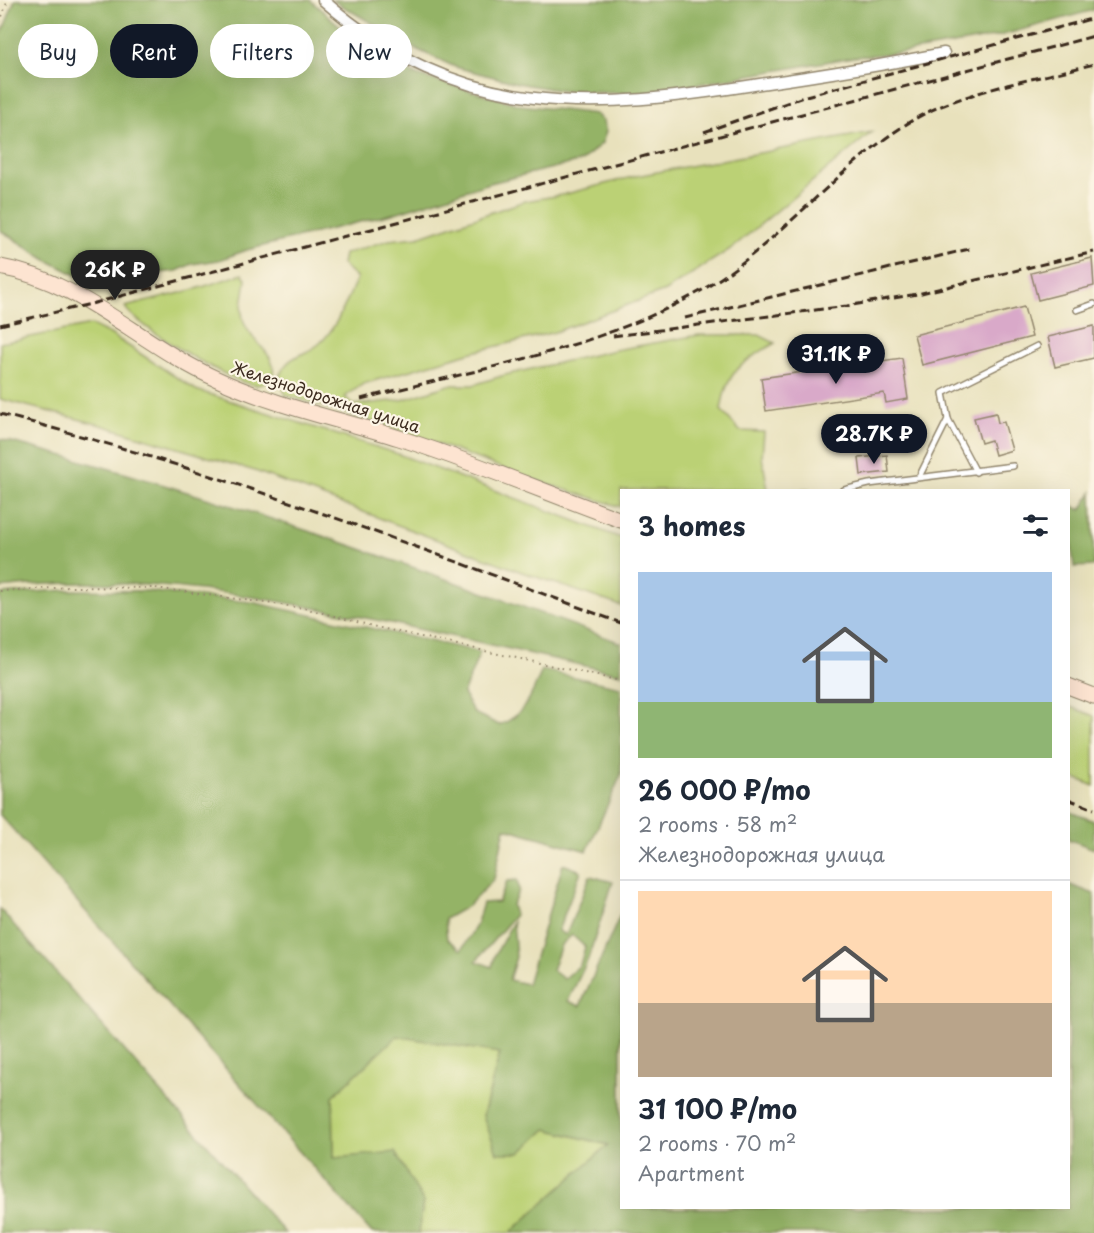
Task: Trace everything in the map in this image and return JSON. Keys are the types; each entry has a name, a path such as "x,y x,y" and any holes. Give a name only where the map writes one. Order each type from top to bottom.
{"main road":[{"name":"Железнодорожная улица","path":"0,267 21,271 59,285 183,362 242,390 401,439 620,520"},
{"path":"1070,687 1094,696"}],"street":[{"path":"323,0 363,31 417,64 466,83 519,97 546,101 606,102 682,96 944,53"}],"lane":[{"path":"1077,309 1094,304"},
{"path":"976,472 948,419 943,393 1037,346"},
{"path":"919,477 948,419"},
{"path":"848,489 919,477 1013,466"}],"path":[{"path":"0,22 8,0"},
{"path":"0,591 70,587 155,588 304,608 376,627 620,681"}],"green space":[{"path":"15,0 310,0 338,24 326,24 326,78 412,78 412,73 521,105 596,114 603,121 606,132 602,143 582,161 490,183 392,214 247,250 219,260 192,264 177,271 140,275 130,280 109,281 97,286 45,259 0,230 0,38"},
{"path":"332,0 1094,0 1094,10 999,36 908,52 854,57 641,94 564,91 517,83 455,67 412,47 412,24 373,24"},
{"path":"872,132 732,248 665,291 555,332 469,353 363,384 345,397 354,405 402,400 449,385 473,385 505,375 615,350 699,335 759,335 775,343 745,362 732,376 727,385 721,410 740,431 764,432 762,457 768,489 620,489 620,507 531,479 406,432 286,395 278,379 282,370 292,359 314,348 326,337 342,312 357,278 342,264 344,254 389,240 418,237 525,201 562,195 636,176"},
{"path":"242,274 246,279 242,306 244,322 252,337 268,354 273,369 273,378 261,384 244,382 186,353 147,327 125,307 196,289"},
{"path":"91,325 110,334 196,390 398,454 620,538 620,606 522,572 255,471 101,425 0,399 0,343"},
{"path":"0,439 236,507 390,559 620,643 620,674 301,605 201,590 101,583 0,588"},
{"path":"1092,492 1094,566 1074,567 1070,541 1070,504 1081,510"},
{"path":"67,590 146,591 251,602 480,652 463,694 474,713 499,725 515,716 527,703 542,670 620,687 620,777 587,851 505,828 494,879 468,906 445,919 447,939 461,950 476,926 483,903 498,902 507,881 517,880 519,890 512,905 515,915 476,961 492,967 495,955 513,922 516,957 509,980 527,984 563,864 581,871 558,931 566,935 590,876 613,882 588,959 568,1001 580,1006 620,915 620,1209 1070,1209 1070,885 1094,894 1094,1233 510,1233 608,1145 546,1129 520,1153 497,1153 483,1116 500,1053 397,1036 333,1096 334,1158 395,1152 423,1201 419,1233 372,1233 0,815 0,594","holes":["572,935 585,947 580,965 564,979 552,970 561,945"]},
{"path":"1070,707 1094,716 1094,786 1070,776"},
{"path":"1070,812 1094,821 1094,849 1070,840"},
{"path":"0,909 285,1233 0,1233"},
{"path":"396,1036 500,1053 483,1115 520,1153 546,1129 608,1145 510,1233 419,1233 423,1201 334,1158 333,1096"}],"building":[{"path":"1092,258 1094,286 1038,300 1031,273"},
{"path":"1024,307 1032,337 922,365 914,335"},
{"path":"1094,326 1094,358 1055,367 1048,337"},
{"path":"902,358 908,399 886,403 884,393 766,411 761,378"},
{"path":"996,413 998,423 1004,422 1012,450 995,455 991,440 981,443 974,418"},
{"path":"887,455 889,472 861,475 859,458"}],"railway":[{"path":"704,132 806,96 1094,18"},
{"path":"0,325 91,304 1094,36"},
{"path":"361,399 490,368 575,344 658,313 697,293 754,253 857,161 884,139 913,120 953,101 1025,80 1094,64"},
{"path":"685,318 973,248"},
{"path":"613,336 847,306 917,294 1094,252"},
{"path":"0,414 236,484 620,623"},
{"path":"1070,800 1094,809"}]}
